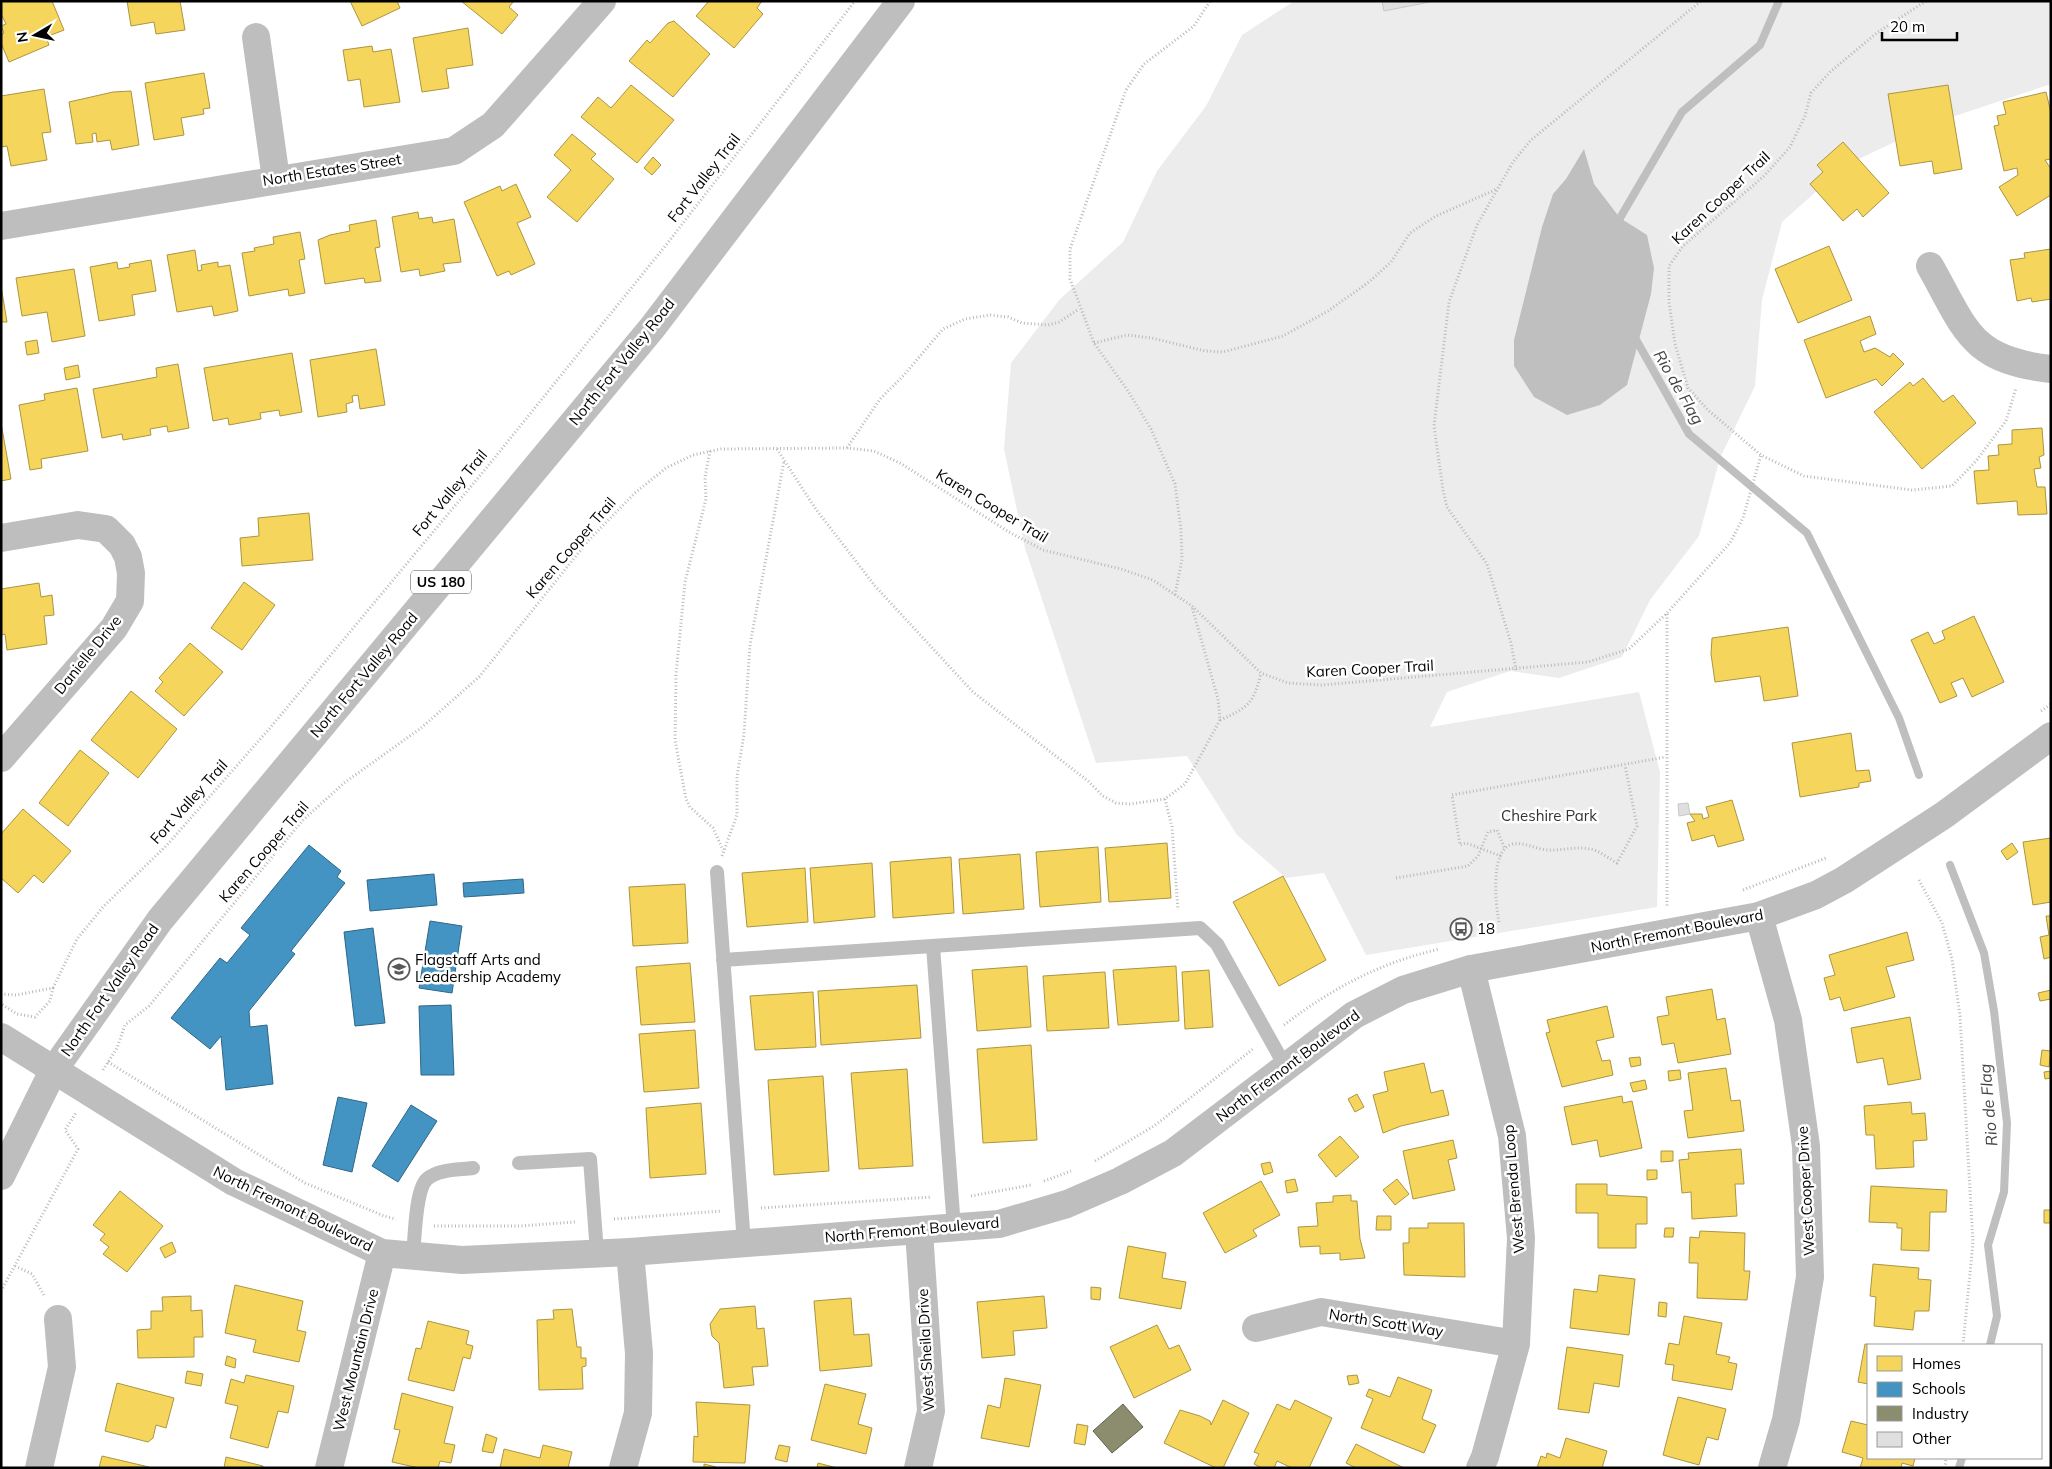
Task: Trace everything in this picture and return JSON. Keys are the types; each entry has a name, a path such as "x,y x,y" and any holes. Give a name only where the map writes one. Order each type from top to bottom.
{"street":[{"name":"North Estates Street","path":"1,226 454,151 493,125 602,1"},
{"name":"North Fort Valley Road","path":"1,1176 53,1071 160,920 652,328 901,1"},
{"path":"256,37 276,179"},
{"path":"1930,266 1970,337 1992,355 2022,366 2051,369"},
{"name":"Danielle Drive","path":"1,538 78,524 106,529 122,545 128,557 132,573 130,601 114,628 1,758"},
{"name":"North Fremont Boulevard","path":"1,1037 234,1182 382,1253 462,1260 597,1254 999,1224 1067,1204 1120,1181 1173,1153 1285,1066 1362,1011 1403,990 1471,969 1759,916 1816,895 1844,880 1944,815 2043,726"},
{"name":"West Cooper Drive","path":"1759,916 1788,1020 1806,1146 1810,1277 1786,1420 1772,1468"},
{"name":"West Brenda Loop","path":"1471,969 1512,1136 1521,1238 1516,1344 1485,1457 1480,1468"},
{"name":"West Sheila Drive","path":"918,1468 931,1411 919,1231"},
{"path":"623,1468 638,1413 639,1353 630,1252"},
{"name":"West Mountain Drive","path":"330,1468 382,1253"},
{"name":"North Scott Way","path":"1256,1328 1321,1312 1516,1344"},
{"path":"39,1468 62,1367 58,1319"}],"lane":[{"path":"717,872 744,1244"},
{"path":"723,960 1200,928 1217,944 1285,1066"},
{"path":"933,946 954,1228"},
{"path":"519,1163 590,1159 597,1254"},
{"path":"413,1256 419,1196 426,1179 441,1172 473,1168"}],"path":[{"name":"Fort Valley Trail","path":"1,1004 17,1014 34,1017 50,1001 53,988 77,939 103,907 167,845 270,728 488,466 666,245 855,1"},
{"path":"1175,595 1182,560 1181,530 1175,484 1150,429 1128,391 1094,343 1079,308 1070,279 1070,249 1126,90 1144,64 1194,26 1210,1"},
{"path":"1516,670 1511,644 1488,564 1447,507 1443,490 1434,426 1449,302 1477,225 1513,162 1530,140 1701,1"},
{"name":"Karen Cooper Trail","path":"117,1048 125,1025 149,1006 302,821 344,783 420,728 479,677 588,541 635,493 666,468 693,455 721,448 847,448 874,451 900,463 1009,532 1043,550 1121,569 1153,580 1192,606 1261,673 1288,683 1322,686 1516,670 1588,662 1629,649 1667,613 1730,544 1743,518 1761,455 1708,410 1688,388 1675,344 1668,302 1669,266 1683,246 1764,176 1790,147 1804,116 1811,92 1830,72 1878,32 1926,1"},
{"path":"1094,343 1127,335 1152,338 1205,352 1223,352 1282,336 1328,311 1369,282 1391,262 1410,233 1436,216 1497,188"},
{"path":"847,448 880,399 904,375 943,329 965,319 990,315 1008,317 1022,323 1048,325 1059,322 1079,308"},
{"path":"1761,455 1804,476 1912,490 1952,486 1976,461 2006,421 2022,366"},
{"path":"777,448 815,508 875,586 973,692 1116,803 1130,804 1165,799 1185,784 1220,720 1218,698 1192,606"},
{"path":"710,451 706,477 706,499 685,582 676,675 675,740 686,799 690,807 713,828 724,851"},
{"path":"717,872 737,814 737,776 744,734 750,645 784,460"},
{"path":"1667,613 1667,908"},
{"path":"1220,720 1247,707 1256,693 1261,673"},
{"path":"2043,726 2051,704"},
{"path":"1500,856 1466,843 1460,845 1452,796 1666,758"},
{"path":"1498,922 1494,894 1500,856 1505,849 1518,844 1547,850 1591,849 1617,863 1637,826 1625,765"},
{"path":"1165,799 1172,827 1180,929"},
{"path":"1396,878 1468,866 1478,856 1488,832 1497,830 1505,849"},
{"path":"1737,892 1827,857"},
{"path":"1919,880 1942,923 1952,959 1960,1016 1973,1242 1963,1344"},
{"path":"1658,910 1676,906"},
{"path":"1089,1164 1154,1126 1310,1005 1354,978 1412,955 1448,947"},
{"path":"1,994 16,995 53,988"},
{"path":"108,1062 305,1183 384,1216 443,1228 973,1196 1035,1184 1080,1168"},
{"path":"1,1291 78,1149 65,1130"},
{"path":"14,1266 32,1274 58,1319"}],"green space":[{"name":"Cheshire Park","path":"1294,1 2051,1 2051,84 1937,122 1846,165 1782,222 1762,300 1755,386 1720,458 1699,536 1650,600 1622,657 1559,678 1510,671 1447,692 1430,727 1639,692 1660,772 1657,907 1366,955 1324,873 1286,878 1237,835 1187,756 1096,763 1025,548 1004,449 1011,363 1060,299 1123,242 1157,171 1206,106 1242,35"}],"shaded area":[{"path":"1584,149 1594,184 1620,218 1647,235 1654,268 1651,294 1627,385 1600,405 1567,415 1534,397 1514,366 1514,340 1542,227 1553,194 1566,179"}],"building: Homes":[{"path":"1,1 52,1 64,30 46,37 49,45 9,62 1,43 1,35 4,33 1,26 6,24 1,14"},
{"path":"127,1 180,1 185,30 156,34 154,22 131,26"},
{"path":"350,1 397,1 400,8 362,26"},
{"path":"461,1 514,1 509,7 518,15 502,34"},
{"path":"709,1 762,1 757,8 763,14 734,48 696,16"},
{"path":"674,21 710,54 673,97 629,61 647,40 650,43 668,23"},
{"path":"468,28 473,65 446,69 449,88 422,92 413,38"},
{"path":"372,46 373,52 391,49 400,102 364,107 360,79 348,81 343,50"},
{"path":"204,73 210,108 203,109 204,114 181,118 184,135 154,140 145,83"},
{"path":"631,85 674,120 637,163 581,117 598,97 611,108"},
{"path":"1948,85 1962,169 1934,174 1932,161 1900,166 1888,94"},
{"path":"44,89 51,132 42,133 47,160 11,166 7,146 2,147 1,141 1,96"},
{"path":"131,91 139,145 112,150 110,140 97,142 96,133 92,134 93,142 76,144 69,102 113,92"},
{"path":"2046,92 2051,113 2051,159 2045,160 2051,169 2051,195 2017,216 1999,187 2018,175 2017,168 2004,171 1994,126 1999,125 1997,116 2006,114 2003,102"},
{"path":"572,134 596,154 591,159 614,179 577,222 547,197 571,170 554,155"},
{"path":"1843,142 1889,193 1863,217 1857,209 1843,221 1810,184 1823,172 1817,165"},
{"path":"653,157 661,165 652,175 644,168"},
{"path":"516,184 531,217 517,223 535,264 511,275 509,271 497,276 464,202 500,186 502,191"},
{"path":"418,212 419,219 432,217 433,223 454,219 461,262 443,264 445,271 420,276 419,269 401,272 392,217"},
{"path":"376,220 380,247 375,248 381,281 365,283 364,278 325,284 318,240 330,235 350,231 349,225"},
{"path":"300,232 305,259 299,260 305,293 289,296 288,289 249,296 242,253 255,251 254,248 274,244 273,237"},
{"path":"1829,246 1852,300 1798,323 1775,269"},
{"path":"2051,249 2051,299 2032,302 2031,298 2017,301 2010,260 2025,258 2024,253"},
{"path":"195,250 198,271 202,270 201,265 218,262 218,267 230,265 238,311 214,316 212,306 177,312 167,255"},
{"path":"151,260 156,291 132,295 135,315 99,321 90,267 117,262 118,269 130,267 129,264"},
{"path":"74,269 85,336 52,342 47,312 22,316 16,278"},
{"path":"1,286 7,322 1,322"},
{"path":"1870,316 1876,334 1860,341 1864,352 1875,348 1890,357 1893,353 1904,364 1882,386 1876,379 1826,398 1804,340"},
{"path":"37,340 39,353 27,355 25,342"},
{"path":"376,349 385,405 360,409 358,395 352,396 353,402 346,404 347,412 318,417 310,360"},
{"path":"292,353 302,412 280,416 279,410 260,413 261,419 229,425 228,418 213,421 204,368"},
{"path":"178,364 189,428 168,432 167,426 150,429 151,435 123,440 122,434 102,438 93,389 157,377 156,368"},
{"path":"78,365 80,377 66,380 64,368"},
{"path":"1923,378 1943,402 1953,395 1976,423 1922,469 1874,412 1910,382 1913,386"},
{"path":"77,388 88,451 41,459 42,468 30,470 19,405 45,400 44,394"},
{"path":"1,423 11,479 1,481"},
{"path":"2042,428 2044,455 2039,457 2041,468 2034,469 2037,487 2045,487 2047,514 2018,515 2017,501 1977,504 1974,471 1989,470 1988,456 1999,455 1998,445 2012,444 2012,430"},
{"path":"309,513 313,560 242,566 240,538 259,536 258,518"},
{"path":"244,582 275,605 242,650 211,628"},
{"path":"39,583 41,597 52,595 54,615 44,616 47,644 7,650 5,634 1,635 1,589"},
{"path":"1974,616 2004,682 1972,697 1963,678 1951,683 1957,696 1940,703 1911,640 1928,632 1934,644 1945,639 1942,631"},
{"path":"1788,627 1798,696 1764,701 1760,676 1715,682 1711,654 1712,638"},
{"path":"190,643 223,672 184,716 155,691 163,682 159,678"},
{"path":"131,691 177,729 138,778 91,740"},
{"path":"1851,733 1856,771 1869,770 1871,781 1859,783 1859,787 1800,797 1792,743"},
{"path":"80,750 109,773 68,826 39,803"},
{"path":"1732,800 1744,840 1718,847 1714,835 1692,841 1687,823 1695,821 1690,814 1702,814 1703,819 1709,817 1706,807"},
{"path":"23,809 71,851 43,883 34,875 18,893 1,878 1,834"},
{"path":"2051,838 2051,902 2033,905 2023,842"},
{"path":"1167,843 1171,898 1109,902 1105,848"},
{"path":"2012,843 2018,852 2007,860 2001,851"},
{"path":"1098,847 1101,902 1040,907 1036,852"},
{"path":"1020,854 1024,909 963,914 959,859"},
{"path":"951,857 954,913 893,918 890,862"},
{"path":"872,863 875,917 814,923 810,868"},
{"path":"805,868 808,922 747,927 742,873"},
{"path":"1283,876 1326,960 1279,986 1233,902"},
{"path":"685,884 688,943 633,946 629,887"},
{"path":"2046,916 2051,916 2051,957 2044,959 2040,937 2049,935"},
{"path":"1907,932 1914,960 1886,967 1895,997 1844,1011 1840,997 1830,1000 1824,978 1835,975 1829,955"},
{"path":"690,963 695,1022 641,1025 636,967"},
{"path":"1027,966 1031,1027 977,1031 972,970"},
{"path":"1176,966 1179,1021 1118,1025 1113,970"},
{"path":"1209,970 1213,1027 1185,1029 1182,972"},
{"path":"1105,972 1109,1028 1047,1031 1043,976"},
{"path":"917,985 921,1038 821,1045 818,991"},
{"path":"1712,989 1717,1020 1725,1018 1731,1054 1678,1063 1674,1043 1662,1045 1657,1017 1669,1015 1666,997"},
{"path":"2051,990 2051,999 2040,1001 2038,993"},
{"path":"813,992 816,1047 755,1050 750,996"},
{"path":"1607,1006 1614,1037 1596,1041 1602,1061 1610,1060 1613,1075 1562,1087 1546,1033 1550,1032 1547,1020"},
{"path":"1910,1017 1921,1079 1888,1085 1883,1058 1857,1063 1851,1028"},
{"path":"695,1030 699,1088 644,1092 639,1034"},
{"path":"1031,1045 1037,1140 983,1143 977,1049"},
{"path":"2042,1050 2051,1051 2049,1067 2040,1065"},
{"path":"1640,1057 1641,1065 1631,1067 1629,1058"},
{"path":"1424,1063 1431,1093 1443,1090 1449,1115 1401,1126 1383,1133 1373,1095 1388,1091 1384,1072"},
{"path":"1726,1068 1731,1101 1740,1100 1744,1131 1688,1138 1684,1111 1693,1110 1688,1073"},
{"path":"907,1069 913,1166 859,1169 851,1073"},
{"path":"1680,1070 1681,1079 1669,1081 1668,1071"},
{"path":"2051,1071 2051,1078 2045,1079 2044,1072"},
{"path":"823,1076 829,1171 774,1175 768,1080"},
{"path":"1645,1080 1647,1089 1633,1092 1630,1083"},
{"path":"1357,1094 1364,1107 1355,1112 1348,1099"},
{"path":"1622,1096 1623,1103 1632,1101 1642,1148 1600,1157 1597,1140 1572,1145 1564,1107"},
{"path":"1911,1102 1912,1114 1925,1113 1927,1140 1913,1141 1914,1167 1876,1169 1874,1135 1866,1135 1864,1106"},
{"path":"701,1103 706,1174 650,1178 646,1108"},
{"path":"1340,1136 1359,1157 1336,1177 1318,1155"},
{"path":"1453,1140 1457,1158 1448,1160 1455,1190 1413,1199 1403,1151"},
{"path":"1741,1149 1744,1184 1735,1184 1737,1216 1692,1219 1691,1192 1682,1193 1679,1160 1689,1159 1688,1153"},
{"path":"1661,1151 1673,1151 1673,1161 1661,1162"},
{"path":"1270,1162 1273,1172 1264,1175 1261,1164"},
{"path":"1647,1170 1657,1170 1657,1179 1647,1180"},
{"path":"1295,1179 1298,1191 1287,1193 1285,1181"},
{"path":"1397,1179 1409,1194 1395,1205 1383,1190"},
{"path":"1261,1181 1280,1215 1253,1230 1257,1236 1225,1253 1203,1213"},
{"path":"1576,1184 1607,1184 1607,1195 1647,1197 1647,1224 1636,1224 1636,1248 1598,1248 1598,1213 1576,1213"},
{"path":"1871,1186 1947,1190 1946,1212 1930,1212 1929,1251 1901,1250 1902,1228 1897,1228 1897,1223 1869,1222"},
{"path":"120,1191 163,1226 127,1272 103,1254 109,1247 100,1240 105,1234 93,1225"},
{"path":"1351,1195 1351,1201 1357,1201 1360,1239 1365,1258 1340,1260 1340,1253 1320,1254 1320,1246 1300,1247 1298,1227 1318,1226 1316,1203 1333,1202 1333,1196"},
{"path":"2044,1210 2051,1210 2051,1223 2044,1223"},
{"path":"1377,1216 1391,1216 1391,1230 1376,1230"},
{"path":"1428,1223 1464,1223 1465,1277 1404,1275 1403,1243 1409,1243 1409,1228 1428,1228"},
{"path":"1665,1228 1674,1228 1673,1237 1664,1237"},
{"path":"1700,1231 1745,1233 1744,1271 1750,1271 1747,1300 1697,1298 1698,1263 1689,1263 1690,1237 1699,1238"},
{"path":"172,1242 176,1252 165,1258 160,1248"},
{"path":"1128,1246 1166,1253 1162,1278 1186,1282 1181,1309 1119,1298"},
{"path":"1873,1264 1919,1268 1918,1279 1931,1280 1929,1311 1915,1311 1913,1330 1874,1326 1876,1297 1870,1296"},
{"path":"1599,1275 1635,1279 1629,1335 1570,1328 1574,1289 1597,1292"},
{"path":"235,1285 303,1301 297,1330 306,1332 299,1362 253,1352 256,1340 225,1333"},
{"path":"1091,1287 1101,1288 1100,1300 1091,1299"},
{"path":"191,1296 191,1311 202,1310 203,1337 194,1337 194,1357 138,1358 137,1330 151,1329 151,1311 163,1311 162,1297"},
{"path":"1044,1296 1047,1328 1013,1331 1015,1355 982,1358 977,1302"},
{"path":"851,1298 854,1335 869,1334 872,1366 820,1371 814,1301"},
{"path":"1659,1302 1667,1303 1666,1317 1658,1316"},
{"path":"755,1306 757,1329 764,1328 768,1366 752,1367 754,1385 724,1388 719,1343 712,1336 710,1324 720,1309"},
{"path":"572,1309 577,1347 581,1347 581,1358 586,1358 586,1366 582,1367 583,1389 539,1390 537,1320 554,1319 553,1310"},
{"path":"1684,1316 1722,1323 1716,1354 1730,1357 1728,1362 1737,1364 1732,1390 1672,1380 1674,1365 1665,1364 1669,1343 1679,1345"},
{"path":"428,1321 469,1331 466,1344 473,1346 470,1359 463,1357 454,1391 408,1380 416,1348 421,1349"},
{"path":"1157,1325 1169,1349 1179,1345 1191,1370 1134,1398 1110,1347"},
{"path":"1865,1344 1867,1344 1867,1384 1858,1382"},
{"path":"1567,1347 1623,1355 1619,1387 1594,1383 1589,1413 1558,1409"},
{"path":"227,1356 236,1359 235,1368 225,1365"},
{"path":"187,1371 203,1374 201,1386 185,1383"},
{"path":"246,1375 294,1386 288,1413 278,1411 268,1448 230,1438 238,1406 225,1403 231,1379 244,1383"},
{"path":"1357,1375 1359,1383 1349,1385 1347,1376"},
{"path":"1398,1377 1432,1390 1422,1419 1436,1425 1424,1453 1361,1428 1373,1399 1366,1396 1369,1389 1390,1397"},
{"path":"1005,1378 1041,1385 1029,1447 981,1438 988,1405 1000,1408"},
{"path":"117,1383 174,1398 166,1428 156,1425 153,1438 148,1442 105,1431"},
{"path":"825,1384 866,1394 858,1424 872,1428 866,1454 811,1440"},
{"path":"402,1393 453,1407 444,1443 455,1445 451,1463 440,1461 438,1468 419,1468 392,1462 400,1430 394,1429"},
{"path":"1678,1397 1726,1409 1718,1440 1707,1437 1699,1465 1663,1455"},
{"path":"1223,1400 1249,1413 1223,1468 1216,1468 1164,1443 1180,1410 1200,1416 1210,1421 1211,1425"},
{"path":"1295,1400 1332,1418 1309,1468 1292,1468 1277,1461 1274,1468 1262,1468 1254,1464 1259,1454 1254,1452 1277,1404 1290,1410"},
{"path":"696,1402 750,1405 745,1463 693,1462 694,1436 698,1437"},
{"path":"1851,1421 1867,1425 1867,1459 1915,1459 1913,1466 1902,1463 1901,1468 1860,1468 1863,1458 1842,1452"},
{"path":"1077,1424 1088,1426 1085,1445 1074,1443"},
{"path":"486,1434 497,1438 493,1453 482,1451"},
{"path":"1566,1438 1607,1451 1602,1468 1537,1468 1541,1456 1546,1458 1547,1453 1560,1458"},
{"path":"1356,1444 1404,1468 1356,1468 1346,1463"},
{"path":"543,1445 572,1452 568,1468 500,1468 504,1449 540,1458"},
{"path":"779,1445 790,1447 787,1462 775,1459"},
{"path":"102,1456 149,1467 99,1468"},
{"path":"226,1457 263,1466 263,1468 224,1468"},
{"path":"818,1463 837,1468 817,1468"},
{"path":"704,1464 716,1467 716,1468 704,1468"}],"building: Schools":[{"path":"309,845 341,871 337,877 345,883 291,951 295,954 249,1011 250,1027 267,1025 273,1084 226,1090 221,1036 210,1049 171,1018 220,958 227,963 250,935 241,928"},
{"path":"434,874 437,905 370,911 367,880"},
{"path":"523,879 524,893 464,897 463,883"},
{"path":"430,921 462,926 452,993 419,988"},
{"path":"373,928 385,1023 355,1026 344,932"},
{"path":"451,1005 454,1075 421,1075 419,1006"},
{"path":"338,1097 367,1103 352,1172 323,1165"},
{"path":"411,1105 437,1121 398,1182 372,1166"}],"building: Industry":[{"path":"1123,1404 1143,1427 1112,1453 1093,1431"}],"building: Other":[{"path":"1382,1 1435,1 1384,11"},
{"path":"1688,803 1690,814 1679,816 1678,804"}],"waterway":[{"name":"Rio de Flag","path":"1618,228 1620,218 1682,112 1760,45 1779,1"},
{"name":"Rio de Flag","path":"1634,336 1689,434 1807,533 1899,718 1919,775"},
{"name":"Rio de Flag","path":"1950,865 1984,953 1994,1011 2007,1123 2004,1192 1988,1245 1997,1316 1990,1344"},
{"name":"Rio de Flag","path":"1959,1468 1962,1459"}],"place":[{"name":"18","path":"1461,929"},
{"name":"Flagstaff Arts and Leadership Academy","path":"399,969"}]}
